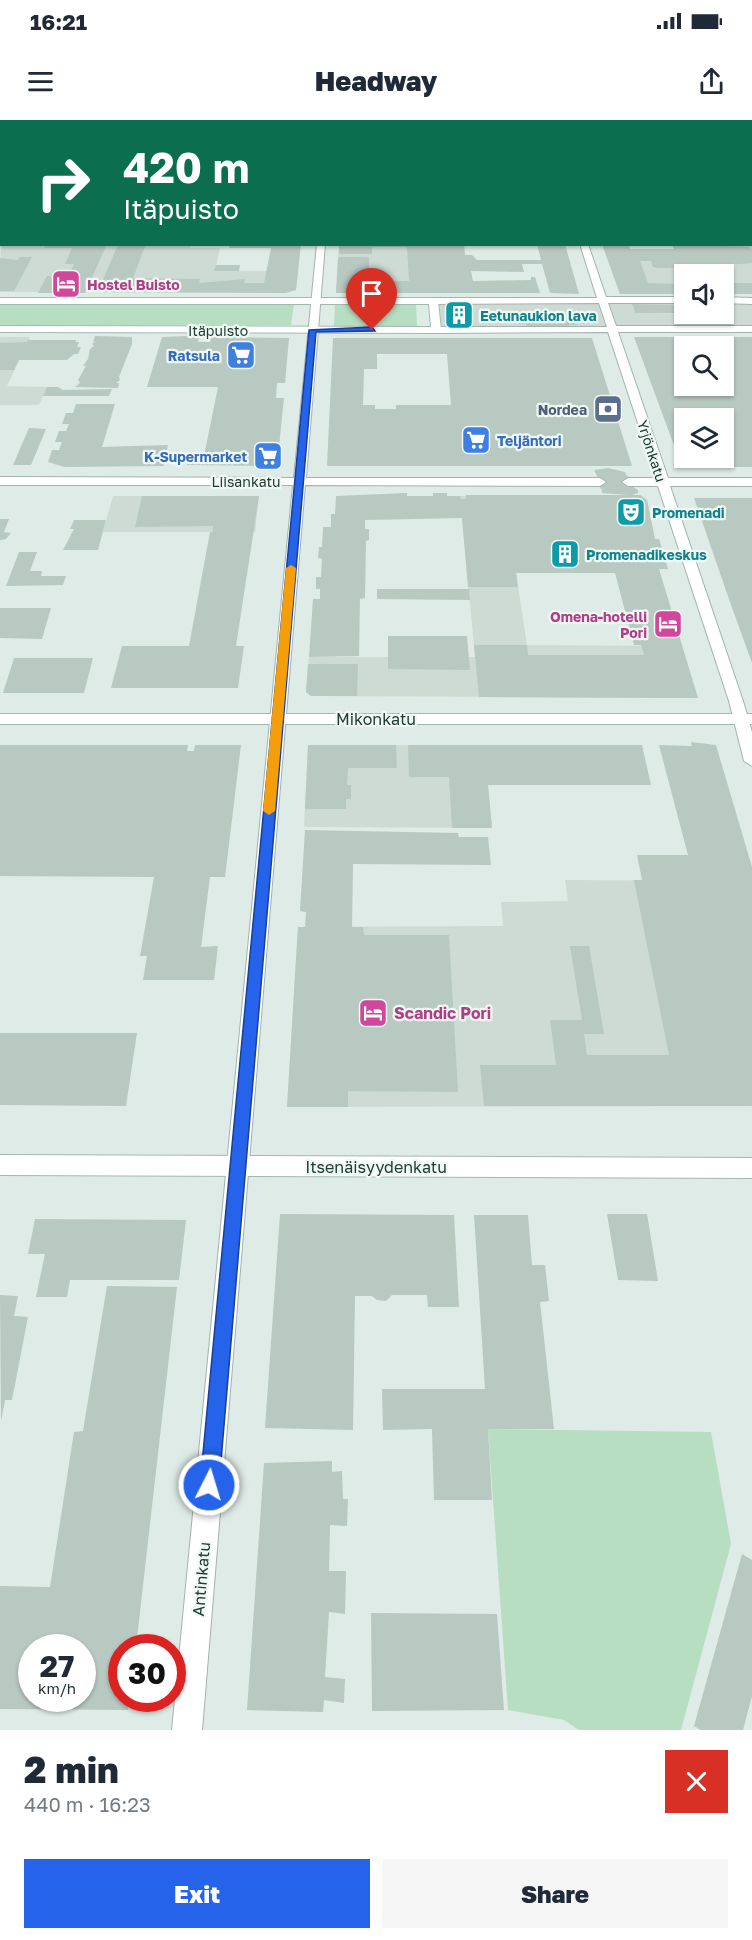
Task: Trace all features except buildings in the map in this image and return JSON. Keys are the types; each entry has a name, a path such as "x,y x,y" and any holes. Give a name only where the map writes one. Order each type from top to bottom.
{"street":[{"name":"Antinkatu","path":"187,1730 321,246"},
{"name":"Yrjönkatu","path":"585,246 736,701 745,719 752,761"},
{"name":"Itäpuisto","path":"0,300 674,300"},
{"path":"734,300 752,300"},
{"path":"433,301 436,330"},
{"name":"Itäpuisto","path":"0,329 752,330"},
{"name":"Liisankatu","path":"0,481 600,482"},
{"path":"628,482 752,482"},
{"name":"Mikonkatu","path":"0,719 745,719"},
{"name":"Itsenäisyydenkatu","path":"0,1165 752,1168"}],"shaded area":[{"path":"1,246 220,248 215,271 298,271 296,290 285,293 0,292"},
{"path":"339,246 452,246 457,293 336,293"},
{"path":"752,246 752,294 734,294 734,264 674,264 674,294 620,294 604,249"},
{"path":"674,300 674,305 632,305 635,313 674,313 674,324 734,324 734,300 752,301 752,329 442,330 439,301","holes":["517,317 575,317 578,324 569,325 569,327 527,327 526,324 518,324"]},
{"path":"0,337 30,337 7,386 47,387 39,405 0,405"},
{"path":"640,495 647,500 655,539 659,539 668,569 659,569 660,573 516,573 527,645 681,646 698,698 312,696 306,692 309,657 475,657 460,496"},
{"path":"113,496 259,496 255,532 103,532"},
{"path":"308,745 484,745 492,828 304,827"},
{"path":"565,880 752,881 752,1106 287,1107 298,927 503,926 501,902 568,901"}],"green space":[{"path":"0,304 294,304 291,325 0,325"},
{"path":"335,304 416,304 417,326 334,326"},
{"path":"488,1429 711,1432 731,1544 681,1730 579,1730 564,1720 508,1710"}],"tunnel":[{"path":"600,482 628,482"}],"slow traffic":[{"path":"269,811 291,568"}],"place":[{"name":"Hostel Buisto","path":"66,284"},
{"name":"Eetunaukion lava","path":"459,315"},
{"name":"Ratsula","path":"241,355"},
{"name":"Nordea","path":"608,409"},
{"name":"Teljäntori","path":"476,440"},
{"name":"K-Supermarket","path":"268,456"},
{"name":"Promenadi","path":"631,512"},
{"name":"Promenadikeskus","path":"565,554"},
{"name":"Omena-hotelli Pori","path":"668,624"},
{"name":"Scandic Pori","path":"373,1013"}],"route":[{"path":"209,1485 312,330 372,330"}]}
